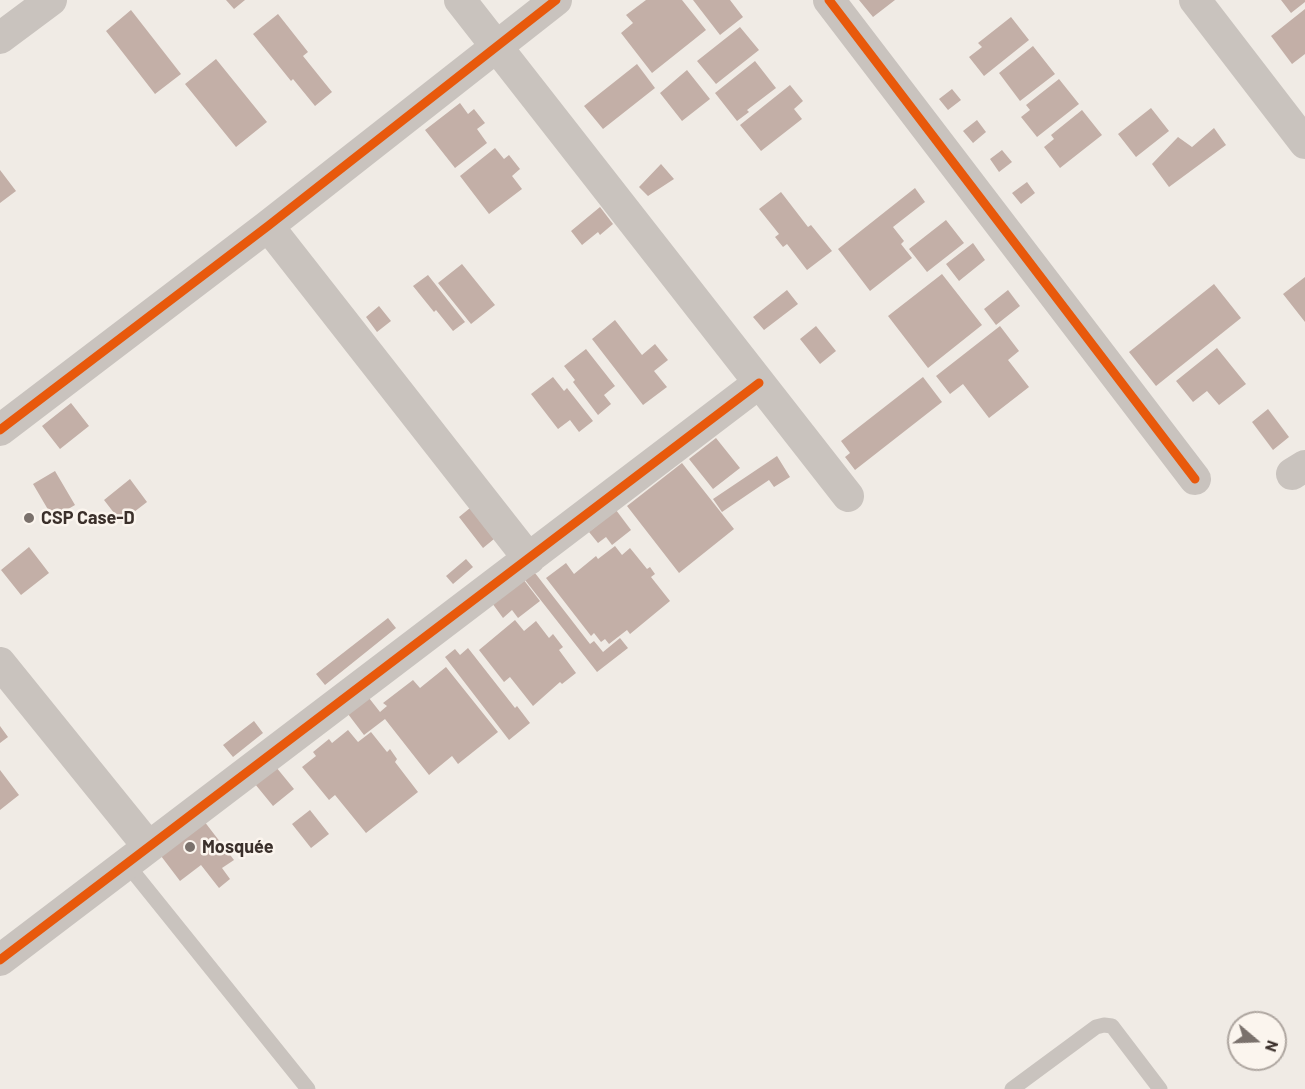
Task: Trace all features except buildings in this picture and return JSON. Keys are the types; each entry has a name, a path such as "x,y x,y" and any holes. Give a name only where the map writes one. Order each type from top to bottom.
{"street":[{"path":"0,38 51,0"},
{"path":"460,0 848,496"},
{"path":"0,430 268,226 556,0"},
{"path":"829,0 1195,479"},
{"path":"1195,0 1305,143"},
{"path":"268,226 530,559"},
{"path":"0,960 759,383"},
{"path":"0,663 137,855"}],"lane":[{"path":"137,855 308,1089"},
{"path":"1012,1089 1096,1027 1104,1025 1112,1026 1160,1089"}],"cycle path":[{"path":"0,430 268,226 556,0"},
{"path":"829,0 1195,479"},
{"path":"0,960 759,383"}],"place":[{"name":"CSP Case-D","path":"29,518"},
{"name":"Mosquée","path":"190,847"}]}
